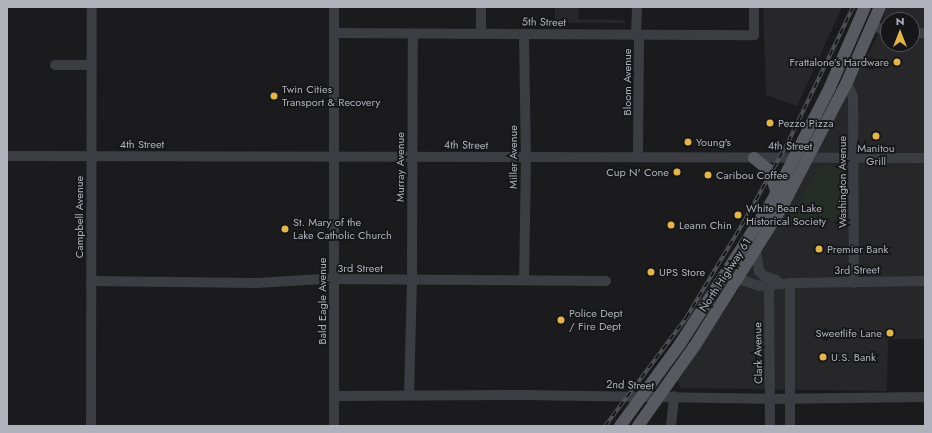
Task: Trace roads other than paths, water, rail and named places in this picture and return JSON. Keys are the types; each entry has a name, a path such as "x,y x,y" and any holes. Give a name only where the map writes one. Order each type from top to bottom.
{"main road":[{"path":"865,7 866,17 872,25"},
{"name":"North Highway 61","path":"620,426 680,344 777,193 795,159 865,7"},
{"name":"North Highway 61","path":"638,426 659,398 739,279 756,250 809,158 847,82 880,7"},
{"path":"754,158 769,170 777,193"},
{"path":"736,258 739,279"}],"street":[{"name":"Campbell Avenue","path":"91,426 90,156 92,7"},
{"name":"Bald Eagle Avenue","path":"334,7 334,426"},
{"path":"480,32 481,7"},
{"name":"Bloom Avenue","path":"637,7 638,157"},
{"name":"5th Street","path":"334,33 413,35 480,32 524,34 754,35 754,7"},
{"path":"872,25 880,28"},
{"name":"Miller Avenue","path":"524,34 526,158 524,280"},
{"name":"Murray Avenue","path":"408,395 412,280 413,35"},
{"path":"55,65 91,65"},
{"name":"Washington Avenue","path":"847,82 853,97 854,282"},
{"name":"4th Street","path":"7,156 412,156 795,159 925,158"},
{"path":"756,250 759,271 770,283"},
{"name":"3rd Street","path":"739,279 747,284 925,281"},
{"name":"3rd Street","path":"91,281 256,283 333,280 606,281"},
{"name":"Clark Avenue","path":"770,283 770,426"},
{"path":"790,283 790,426"},
{"name":"2nd Street","path":"334,396 408,395 641,398 674,396 770,399 925,397"},
{"path":"671,426 674,396"}],"railway":[{"path":"605,426 686,318 744,221 788,142 853,7"}],"place":[{"name":"Frattalone’s Hardware","path":"897,62"},
{"name":"Twin Cities Transport & Recovery","path":"274,96"},
{"name":"Pezzo Pizza","path":"770,123"},
{"name":"Manitou Grill","path":"876,136"},
{"name":"Young's","path":"688,142"},
{"name":"Cup N' Cone","path":"677,172"},
{"name":"Caribou Coffee","path":"708,175"},
{"name":"White Bear Lake Historical Society","path":"738,215"},
{"name":"Leann Chin","path":"671,225"},
{"name":"St. Mary of the Lake Catholic Church","path":"285,229"},
{"name":"Premier Bank","path":"819,249"},
{"name":"UPS Store","path":"651,272"},
{"name":"Police Dept / Fire Dept","path":"561,320"},
{"name":"Sweetlife Lane","path":"890,333"},
{"name":"U.S. Bank","path":"823,357"}]}
